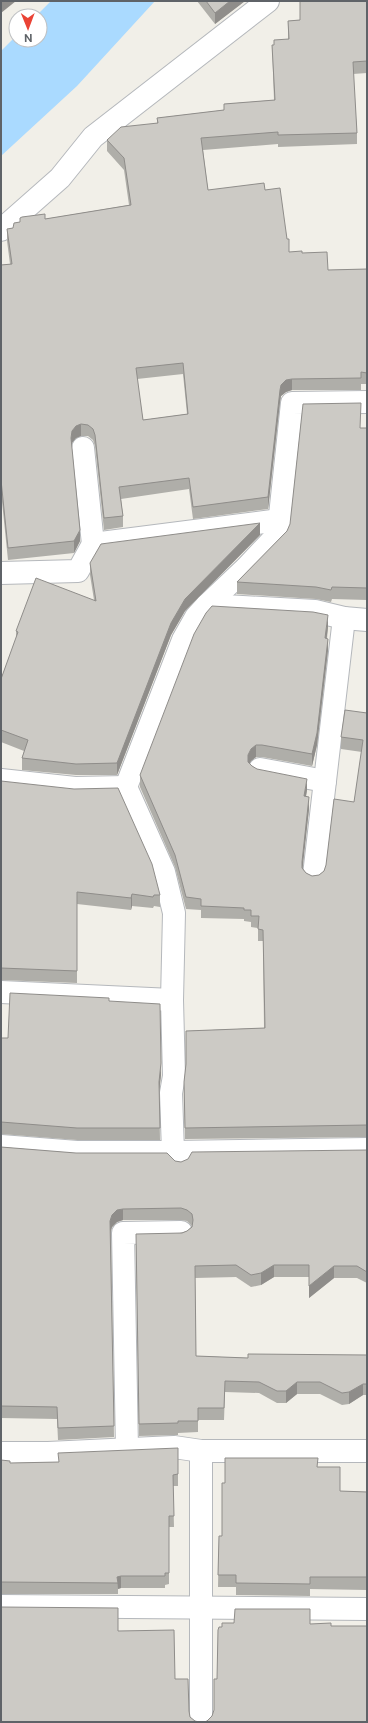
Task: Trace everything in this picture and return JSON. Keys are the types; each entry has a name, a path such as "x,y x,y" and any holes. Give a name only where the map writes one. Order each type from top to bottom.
{"street":[{"path":"1,230 60,178 93,137 268,1"},
{"path":"176,1157 172,1000 174,913 164,872 126,787 184,640 196,617 278,534 292,403 367,402"},
{"path":"1,573 78,572 93,544 82,448"},
{"path":"93,544 280,520"},
{"path":"207,605 315,611 344,618 367,620"},
{"path":"314,875 344,618"},
{"path":"260,770 325,781"},
{"path":"1,780 75,788 126,787"},
{"path":"1,992 172,1000"},
{"path":"1,1146 77,1152 176,1157 367,1149"},
{"path":"127,1449 123,1233 181,1232"},
{"path":"1,1453 48,1453 174,1447 201,1452 367,1451"},
{"path":"201,1452 201,1722"},
{"path":"1,1606 367,1609"}],"water":[{"path":"51,1 155,1 77,86 1,156 1,51 8,44 8,48 48,48 48,8 44,8"}],"building":[{"path":"206,1 230,1 215,13"},
{"path":"300,1 367,1 367,61 353,62 357,133 278,135 278,132 201,138 208,190 264,183 265,190 280,188 287,239 289,239 289,252 327,252 328,270 367,269 367,373 361,372 361,378 292,379 286,380 281,385 268,497 193,507 189,478 119,487 123,516 104,518 95,435 93,429 88,425 81,424 76,426 72,431 71,438 80,530 74,541 8,548 1,480 1,265 12,264 7,229 13,228 14,223 20,222 20,218 22,217 45,214 45,219 131,205 124,158 107,140 121,127 158,123 157,118 224,110 224,104 275,100 272,45 274,45 274,40 289,39 288,21 300,20","holes":["183,363 188,414 143,420 136,368"]},
{"path":"361,403 360,428 367,428 367,588 332,587 331,590 316,587 237,582 287,531 290,524 303,404"},
{"path":"260,523 185,599 171,623 117,763 76,764 22,758 28,740 1,730 1,679 18,632 16,631 36,578 96,601 90,563 101,544"},
{"path":"212,606 313,612 328,615 325,638 328,639 317,733 312,754 256,745 251,749 248,755 248,762 257,769 307,779 304,796 309,797 302,868 306,873 312,876 319,875 324,871 326,865 334,799 354,802 363,740 341,737 345,710 367,713 367,1125 185,1128 184,1082 186,1064 186,1031 265,1028 263,930 258,929 259,916 251,916 251,910 244,910 244,908 201,906 201,899 186,897 175,855 140,775 194,634 206,613"},
{"path":"1,781 74,789 118,788 152,864 160,895 154,895 153,897 132,894 131,898 77,892 77,971 1,968"},
{"path":"10,993 109,998 109,1001 160,1004 160,1128 77,1128 1,1122 1,1038 8,1038"},
{"path":"1,1147 76,1153 167,1153 175,1161 181,1162 188,1159 192,1152 367,1150 367,1272 357,1266 334,1266 309,1286 309,1265 274,1265 261,1273 251,1275 236,1265 195,1266 196,1356 248,1358 248,1354 367,1355 367,1384 363,1384 349,1392 342,1393 320,1382 297,1382 286,1391 277,1391 259,1382 225,1381 224,1408 198,1408 198,1421 139,1424 136,1234 182,1233 192,1227 193,1220 192,1214 181,1208 123,1209 117,1210 112,1215 110,1221 114,1426 58,1428 57,1407 1,1406"},
{"path":"178,1448 178,1474 173,1475 174,1516 169,1516 169,1573 165,1573 165,1576 121,1576 117,1577 118,1583 1,1582 1,1460 10,1461 10,1463 59,1462 58,1453"},
{"path":"225,1458 318,1458 317,1467 340,1467 340,1491 367,1492 367,1577 310,1577 310,1584 236,1583 236,1575 218,1575 219,1536 222,1536 222,1483 225,1483"},
{"path":"1,1607 118,1608 118,1631 174,1630 175,1679 188,1679 190,1717 199,1722 1,1722"},
{"path":"235,1609 310,1609 310,1624 331,1623 331,1626 367,1626 367,1722 204,1722 212,1716 214,1710 214,1679 217,1679 218,1630 219,1627 222,1627 222,1623 234,1623"}]}
